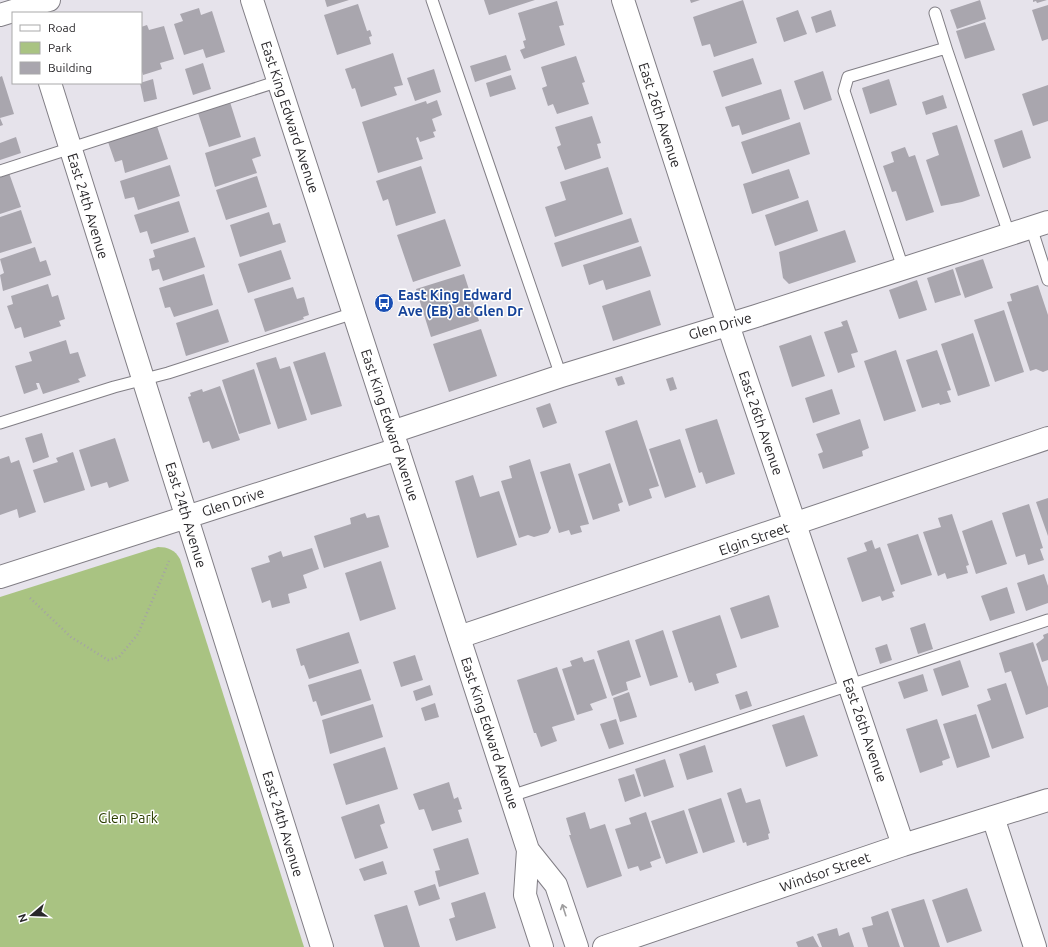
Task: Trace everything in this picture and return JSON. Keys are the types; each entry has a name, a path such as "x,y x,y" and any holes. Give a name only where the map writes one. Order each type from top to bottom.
{"street":[{"path":"0,15 49,0"},
{"name":"East King Edward Avenue","path":"252,0 528,850 556,885 576,947"},
{"name":"East 26th Avenue","path":"623,0 728,324 903,845"},
{"name":"East 24th Avenue","path":"50,84 322,947"},
{"name":"Glen Drive","path":"2,571 187,517 395,441 561,376 1040,225"},
{"name":"Elgin Street","path":"459,637 795,525 1048,438"},
{"name":"Windsor Street","path":"604,947 903,845 1048,800"},
{"path":"993,818 1035,947"},
{"name":"East King Edward Avenue","path":"528,850 525,895 542,947"}],"lane":[{"path":"432,0 561,376"},
{"path":"935,14 1009,234"},
{"path":"903,268 844,91 848,78 946,48"},
{"path":"0,171 278,81"},
{"path":"1040,225 1048,280"},
{"path":"0,422 143,379 168,373 354,313"},
{"path":"510,796 1048,620"}],"path":[{"path":"30,598 71,637 108,660 119,657 138,634 169,561"}],"green space":[{"name":"Glen Park","path":"158,547 171,550 176,553 180,559 304,947 0,947 0,597"}],"building":[{"path":"325,0 349,0 327,7"},
{"path":"484,0 535,0 489,15"},
{"path":"690,0 700,0 691,3"},
{"path":"743,0 757,43 714,57 710,44 702,46 693,17"},
{"path":"980,0 986,19 957,29 950,10"},
{"path":"1033,0 1047,0 1037,3 1036,1 1033,2"},
{"path":"557,1 564,25 559,26 565,45 524,59 520,50 525,48 523,41 526,40 518,13"},
{"path":"358,4 367,31 370,30 372,36 369,37 371,44 337,55 324,15"},
{"path":"1048,5 1048,39 1042,41 1032,10"},
{"path":"199,8 201,15 212,11 225,52 206,58 203,49 184,55 174,24 183,21 180,14"},
{"path":"798,10 807,34 784,42 776,18"},
{"path":"831,10 836,26 816,33 811,17"},
{"path":"985,22 995,50 965,59 956,31"},
{"path":"147,25 149,30 164,26 174,59 160,63 162,69 143,75 142,72 142,27"},
{"path":"393,53 403,85 394,87 397,95 361,107 355,88 352,89 345,69"},
{"path":"506,55 511,70 475,82 470,66"},
{"path":"576,56 585,82 582,83 589,104 557,114 553,104 548,106 542,88 547,86 541,67"},
{"path":"753,58 762,84 722,97 713,71"},
{"path":"203,63 211,89 193,95 185,69"},
{"path":"434,69 441,92 415,101 407,78"},
{"path":"823,71 832,100 804,110 794,81"},
{"path":"511,75 516,89 490,97 486,83"},
{"path":"2,76 14,114 0,118 0,77"},
{"path":"153,79 157,99 144,102 140,84"},
{"path":"889,79 897,105 870,114 862,88"},
{"path":"1048,85 1048,121 1033,126 1022,94"},
{"path":"781,89 790,119 742,135 739,125 732,127 725,107"},
{"path":"943,95 947,108 926,115 922,102"},
{"path":"437,100 442,115 432,119 436,131 433,132 435,137 420,142 418,137 416,138 423,159 378,173 362,122 426,101 427,104"},
{"path":"230,102 241,137 209,147 198,113"},
{"path":"592,116 601,143 597,144 601,158 565,170 557,147 561,145 555,127"},
{"path":"0,118 3,125 0,126"},
{"path":"800,122 810,154 752,174 741,142"},
{"path":"957,125 980,196 962,202 941,206 926,160 939,155 932,133"},
{"path":"157,126 168,159 125,173 122,160 115,162 108,142"},
{"path":"1022,130 1031,158 1003,168 994,140"},
{"path":"16,137 21,153 0,160 0,143"},
{"path":"255,137 261,156 252,159 257,173 215,187 205,153"},
{"path":"905,147 909,157 915,155 934,212 906,221 896,191 892,192 883,166 894,162 891,152"},
{"path":"170,165 180,196 138,210 134,197 125,199 120,181"},
{"path":"421,166 436,213 396,226 388,199 383,201 376,181"},
{"path":"608,167 623,214 555,237 545,207 566,200 560,182"},
{"path":"789,169 799,198 752,214 743,184"},
{"path":"9,173 21,207 0,214 0,176"},
{"path":"257,176 267,207 226,220 216,190"},
{"path":"808,200 818,231 775,246 765,215"},
{"path":"179,201 189,232 151,244 147,231 140,233 134,215"},
{"path":"21,210 32,243 0,253 0,217"},
{"path":"269,212 273,225 280,223 286,242 240,257 230,225"},
{"path":"631,218 639,242 562,267 554,243"},
{"path":"445,219 461,266 413,282 397,235"},
{"path":"845,230 856,262 789,284 783,278 779,252"},
{"path":"195,237 205,267 163,281 159,269 152,271 149,259 155,257 153,250"},
{"path":"641,246 651,276 606,290 603,280 589,285 583,265"},
{"path":"35,247 40,262 46,260 51,275 3,291 0,275 4,273 0,259"},
{"path":"281,250 291,279 248,293 238,264"},
{"path":"983,259 993,288 965,298 955,268"},
{"path":"953,269 961,295 935,303 927,278"},
{"path":"204,274 213,305 174,317 170,307 165,308 159,288"},
{"path":"464,274 479,321 431,337 416,289"},
{"path":"917,280 927,310 899,319 889,290"},
{"path":"48,284 52,297 58,295 65,319 59,321 61,326 24,338 21,327 15,329 7,306 13,304 11,296"},
{"path":"1038,285 1048,315 1048,370 1043,372 1036,369 1030,371 1007,302 1012,301 1010,294"},
{"path":"293,287 297,299 304,297 309,315 303,317 304,319 265,332 254,299"},
{"path":"650,290 661,325 613,341 602,306"},
{"path":"218,309 229,342 186,356 176,323"},
{"path":"1004,310 1024,372 995,382 974,320"},
{"path":"847,320 858,352 851,354 855,367 838,373 824,332 843,326 841,322"},
{"path":"481,329 497,376 449,392 433,344"},
{"path":"973,333 990,386 958,396 941,344"},
{"path":"811,335 825,376 792,387 779,346"},
{"path":"66,340 70,354 78,352 86,376 78,379 80,382 43,394 39,383 36,383 38,389 24,394 15,366 32,361 29,352"},
{"path":"896,350 916,411 884,421 864,361"},
{"path":"937,350 951,390 947,391 951,402 940,405 939,403 922,408 906,360"},
{"path":"325,352 342,406 311,415 293,362"},
{"path":"276,357 280,369 290,366 307,420 278,429 256,363"},
{"path":"254,369 271,424 239,434 222,380"},
{"path":"622,376 625,384 618,386 615,378"},
{"path":"673,377 677,389 670,391 666,379"},
{"path":"220,386 240,440 212,449 209,441 203,443 188,397 191,396 190,393 202,389 203,392"},
{"path":"832,389 840,414 813,423 805,398"},
{"path":"550,403 557,423 543,428 536,408"},
{"path":"717,419 735,474 706,484 702,472 699,473 685,429"},
{"path":"860,419 869,448 862,451 863,456 823,469 818,454 823,452 816,434"},
{"path":"637,420 659,486 649,489 652,498 629,506 605,431"},
{"path":"42,433 49,457 33,463 25,438"},
{"path":"115,438 129,481 109,488 107,482 91,487 79,450"},
{"path":"680,439 696,487 665,498 649,449"},
{"path":"73,452 85,490 44,503 33,470 58,462 56,458"},
{"path":"9,456 11,463 19,460 36,512 19,518 17,509 0,515 0,459"},
{"path":"530,459 551,528 548,533 534,537 528,535 519,538 501,481 512,478 509,466"},
{"path":"570,463 589,524 580,526 582,532 571,535 569,530 559,533 540,472"},
{"path":"610,463 623,502 618,504 620,511 593,520 578,474"},
{"path":"473,475 480,497 499,491 517,545 477,558 455,481"},
{"path":"1048,498 1048,536 1036,502"},
{"path":"1029,504 1043,548 1040,549 1044,560 1028,565 1025,554 1016,557 1002,513"},
{"path":"365,513 367,518 379,515 389,547 324,568 314,536 351,524 350,518"},
{"path":"952,514 969,565 966,566 968,573 947,579 945,573 938,576 923,532 941,527 938,518"},
{"path":"992,520 1007,564 976,574 962,531"},
{"path":"918,534 932,575 901,585 887,544"},
{"path":"872,540 875,549 880,547 895,591 892,592 894,597 882,601 880,596 862,602 847,558 867,551 864,543"},
{"path":"312,548 319,569 303,575 307,588 288,594 290,603 272,608 270,600 262,603 251,568 270,562 268,556 281,551 283,557"},
{"path":"381,561 396,609 360,621 345,573"},
{"path":"1044,574 1048,586 1048,603 1026,611 1017,583"},
{"path":"1007,587 1015,613 990,621 981,596"},
{"path":"769,595 779,627 741,639 730,608"},
{"path":"720,615 737,667 716,674 719,683 695,691 692,682 689,683 672,631"},
{"path":"925,623 933,649 918,654 910,628"},
{"path":"663,630 678,677 650,686 635,640"},
{"path":"349,632 359,663 309,679 304,665 301,666 296,649"},
{"path":"1048,633 1048,660 1042,662 1036,644 1044,638 1043,635"},
{"path":"629,640 641,677 626,682 628,690 612,696 597,651"},
{"path":"1033,642 1048,687 1048,707 1026,715 1011,671 1005,673 999,653"},
{"path":"887,644 892,660 880,664 875,648"},
{"path":"415,655 423,680 401,687 393,662"},
{"path":"582,657 584,662 594,659 607,698 590,704 593,710 577,715 562,669 572,666 570,661"},
{"path":"960,660 969,687 942,696 933,669"},
{"path":"557,667 575,720 552,727 557,741 541,747 536,733 534,733 517,680"},
{"path":"361,669 371,700 321,716 316,701 313,702 308,685"},
{"path":"923,674 928,691 904,699 898,682"},
{"path":"1006,683 1024,738 992,749 977,705 991,700 987,689"},
{"path":"430,685 433,695 416,701 413,691"},
{"path":"747,691 752,706 740,710 735,695"},
{"path":"629,692 637,717 620,722 613,698"},
{"path":"435,703 439,717 425,721 421,708"},
{"path":"373,704 383,737 330,754 322,720"},
{"path":"976,714 990,757 957,768 943,724"},
{"path":"804,715 818,756 786,767 772,725"},
{"path":"616,719 624,744 609,749 600,724"},
{"path":"937,719 950,758 942,761 943,765 920,773 906,729"},
{"path":"705,745 713,772 687,780 679,754"},
{"path":"385,747 398,789 346,805 333,764"},
{"path":"665,759 674,787 644,797 635,769"},
{"path":"634,774 641,796 625,802 618,779"},
{"path":"449,782 454,799 458,797 462,809 458,810 462,822 432,831 424,809 419,810 413,794"},
{"path":"741,788 746,803 760,799 770,833 768,834 769,839 747,846 746,842 743,843 727,793"},
{"path":"721,798 735,842 703,853 688,809"},
{"path":"379,804 385,823 380,825 388,848 355,859 341,817"},
{"path":"684,810 698,853 666,864 651,821"},
{"path":"585,812 590,829 605,824 622,876 587,888 569,835 571,835 566,818"},
{"path":"646,812 661,858 650,862 652,867 640,871 638,866 628,869 615,829 631,824 629,818"},
{"path":"468,838 479,874 439,887 435,871 440,870 433,849"},
{"path":"383,861 387,874 364,881 359,869"},
{"path":"435,884 440,899 419,906 414,891"},
{"path":"967,888 982,931 947,943 932,900"},
{"path":"485,892 496,928 456,941 449,919 455,917 451,903"},
{"path":"924,899 940,947 904,947 891,909"},
{"path":"407,905 420,947 384,947 374,915"},
{"path":"888,911 900,947 868,947 862,928 873,925 871,917"},
{"path":"837,928 839,936 849,932 854,947 822,947 817,934"},
{"path":"813,936 819,947 798,947 796,942"}],"place":[{"name":"East King Edward Ave (EB) at Glen Dr","path":"384,303"}]}
